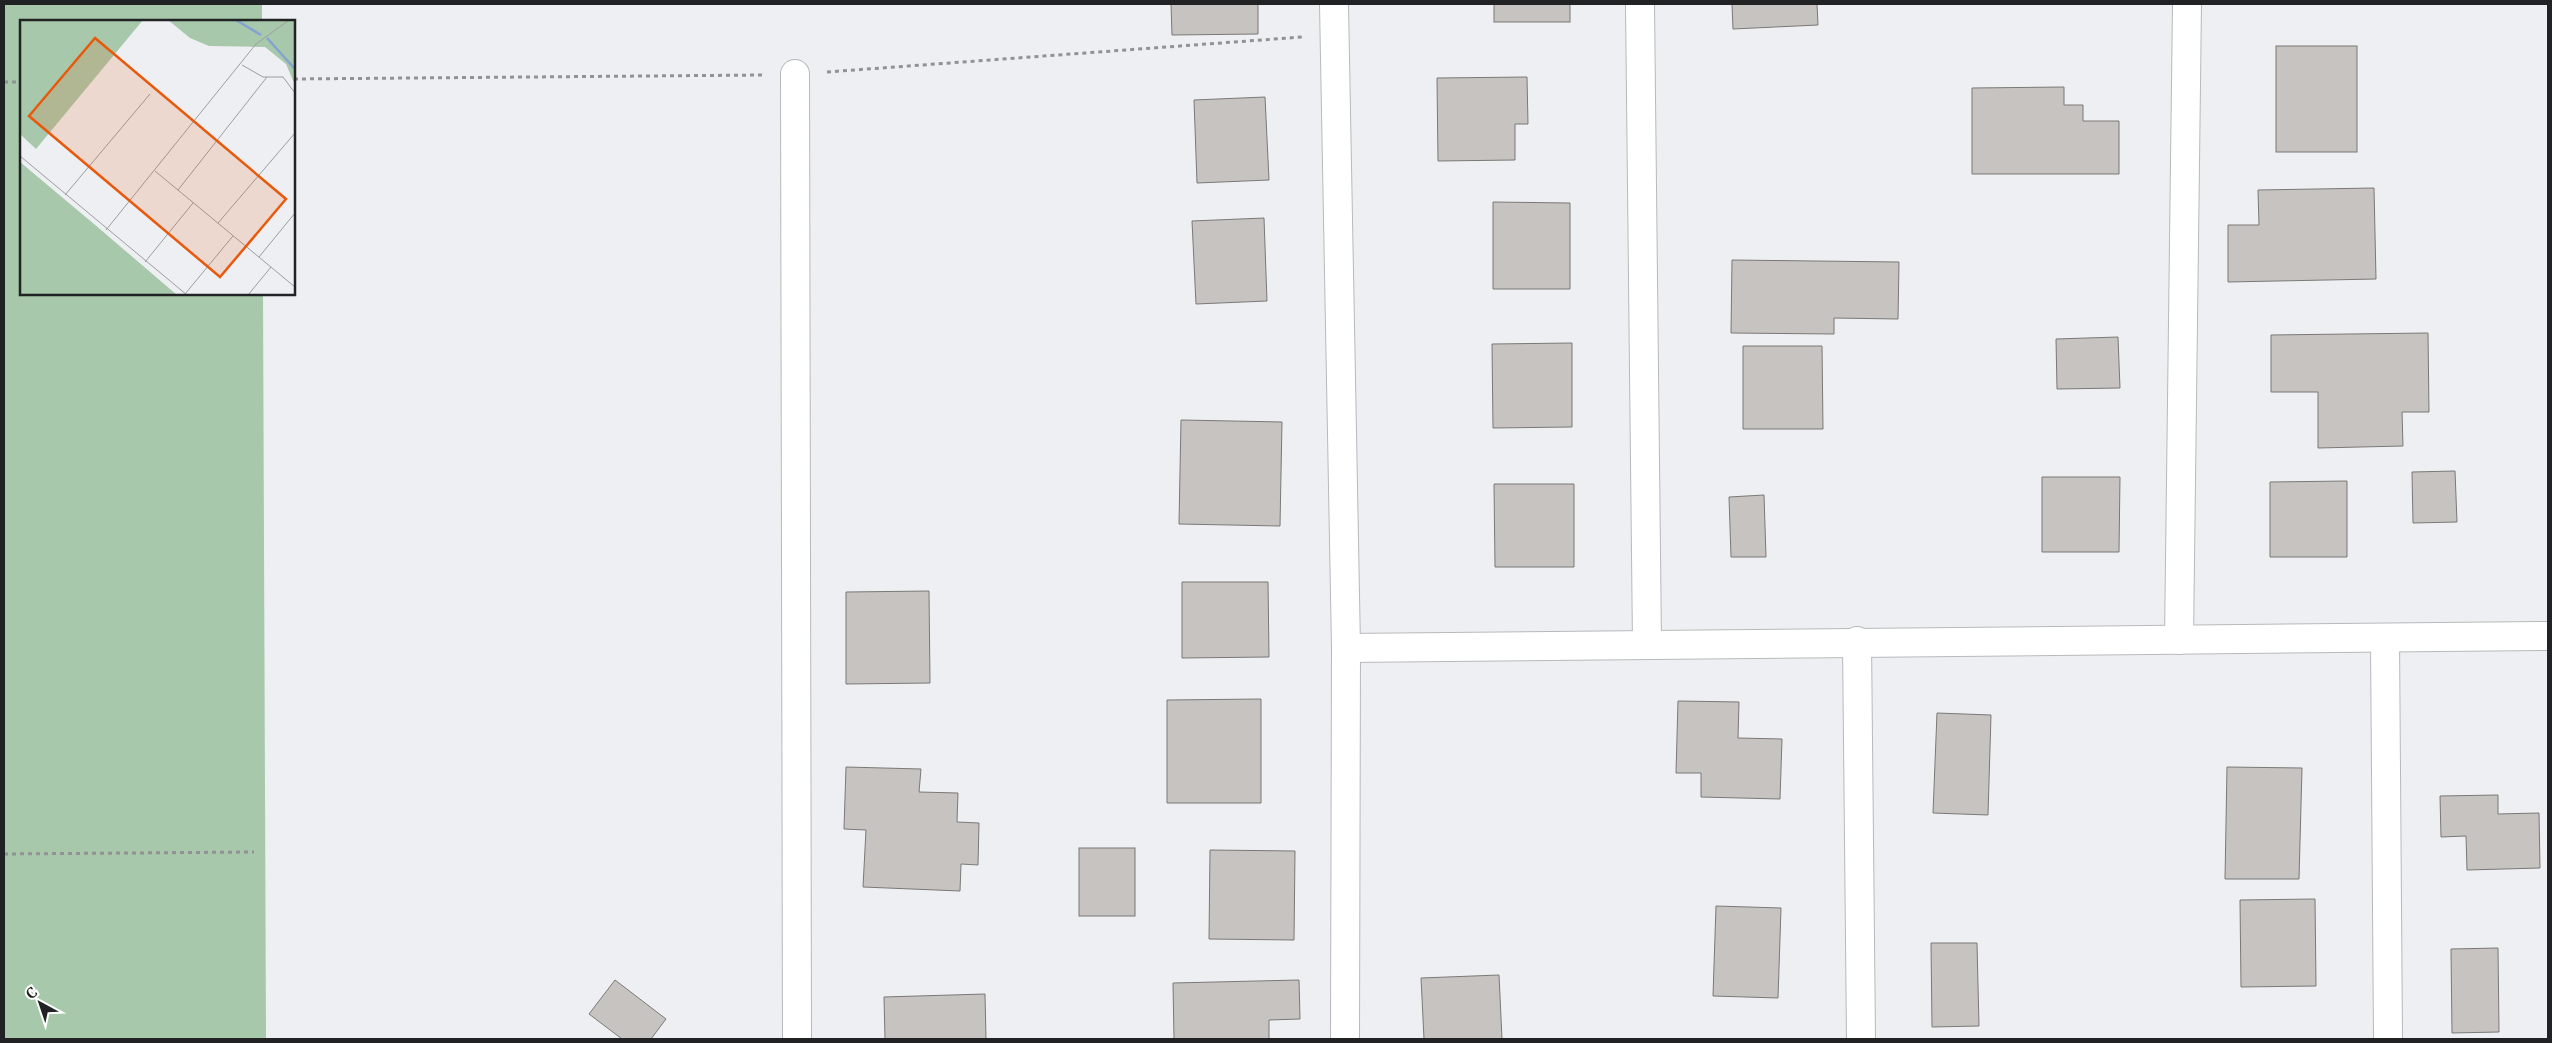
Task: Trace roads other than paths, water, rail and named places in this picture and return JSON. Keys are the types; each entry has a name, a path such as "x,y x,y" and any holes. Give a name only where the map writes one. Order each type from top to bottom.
{"street":[{"path":"1334,4 1346,648 1345,1039"},
{"path":"1640,4 1647,644"},
{"path":"2180,640 2188,4"},
{"path":"795,74 797,1039"},
{"path":"1346,648 1857,641 2385,639 2548,636"},
{"path":"2385,639 2388,1039"},
{"path":"1857,641 1861,1039"}]}
